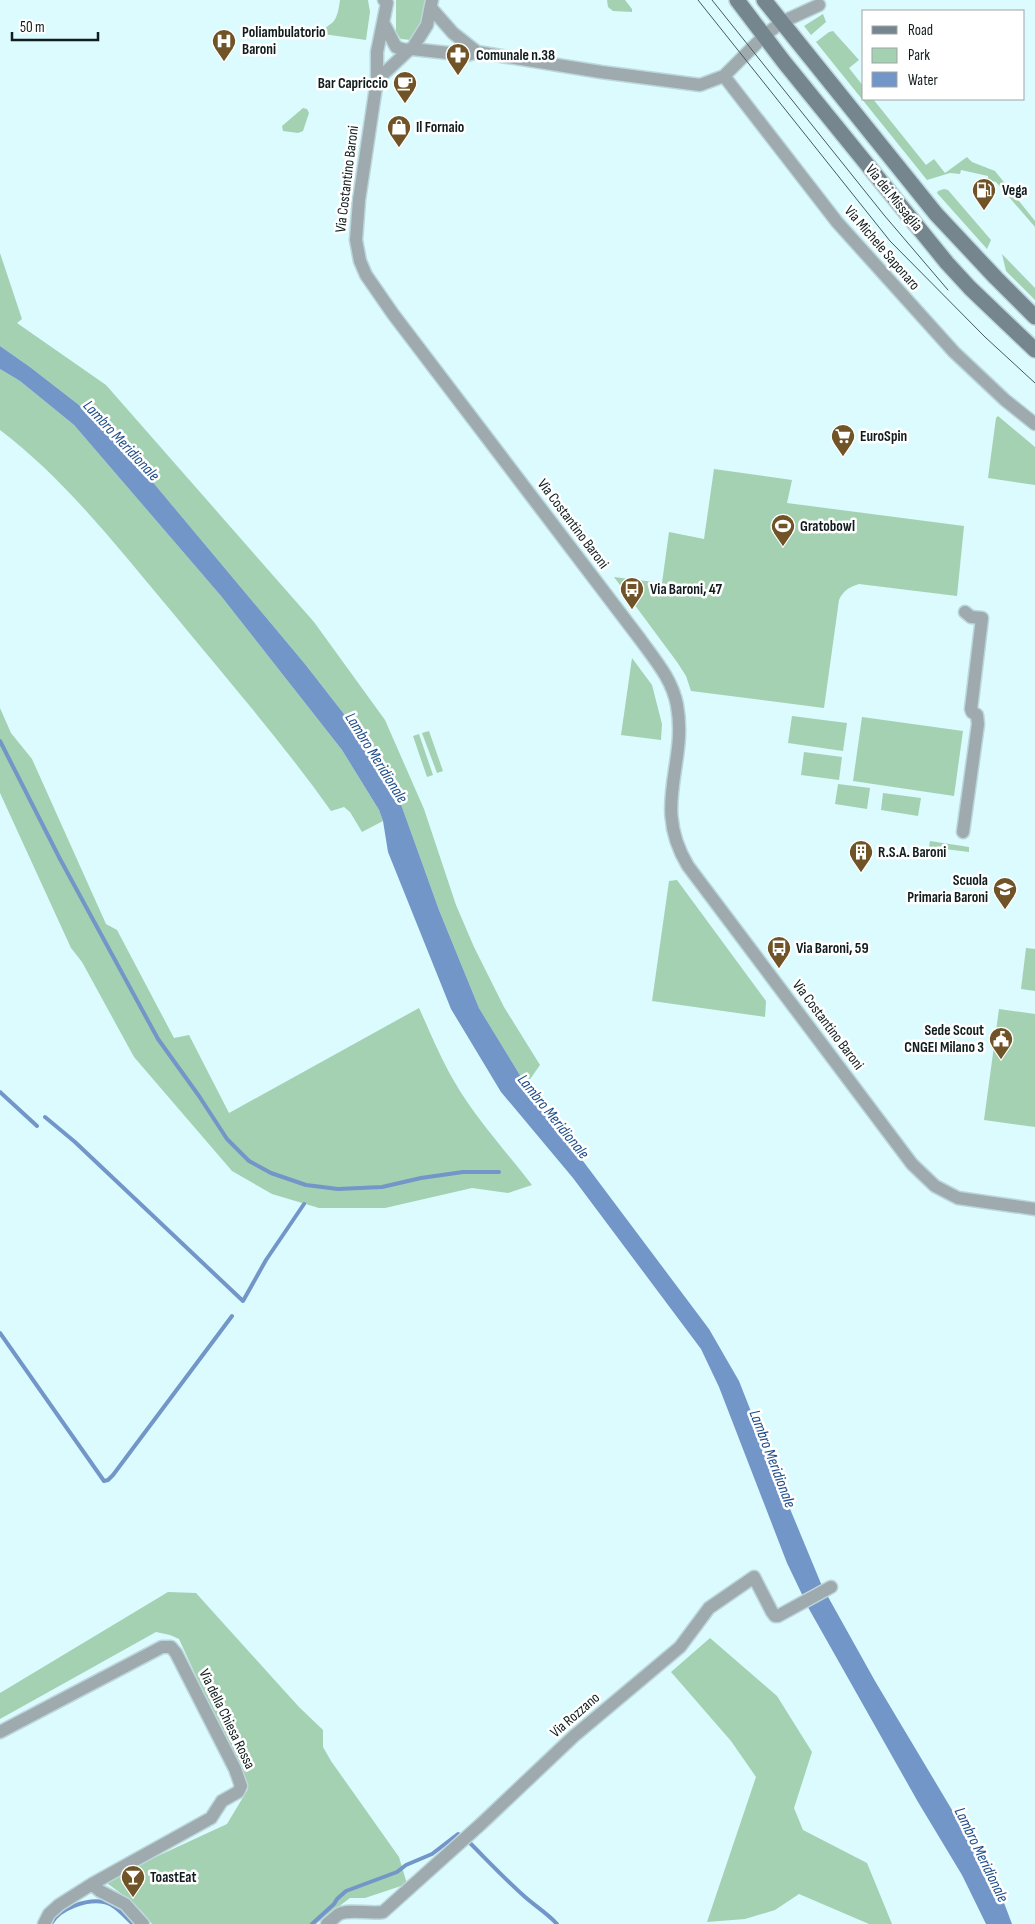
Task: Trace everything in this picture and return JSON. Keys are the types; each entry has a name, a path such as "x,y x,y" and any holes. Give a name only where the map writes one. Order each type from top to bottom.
{"main road":[{"name":"Via dei Missaglia","path":"737,0 784,62 947,263 970,288 1035,350"},
{"name":"Via dei Missaglia","path":"764,0 936,214 1035,317"}],"street":[{"name":"Via Costantino Baroni","path":"387,1 377,52 377,80 357,223 356,240 360,261 366,275 393,314 635,632 669,682 676,704 679,726 670,802 671,819 676,844 711,897 912,1164 935,1186 958,1198 1035,1209"},
{"path":"377,80 411,49 426,25 431,4"},
{"path":"431,4 453,34 477,52"},
{"path":"384,24 396,47 405,50 467,55 477,52 600,72 700,85 724,76 782,22 818,4"},
{"name":"Via Michele Saponaro","path":"724,76 837,222 960,358 1004,400 1035,424"},
{"path":"963,832 978,724 977,715 972,712 971,705 982,618 971,617 965,612"},
{"name":"Via Rozzano","path":"326,1924 340,1913 372,1914 383,1912 482,1824 574,1736 680,1646 709,1608 754,1578 775,1616 786,1613 831,1587"},
{"name":"Via della Chiesa Rossa","path":"0,1732 162,1647 171,1647 176,1653 235,1769 240,1788 234,1795 222,1801 210,1818 92,1884 52,1910 44,1924"},
{"path":"92,1884 100,1891 125,1904 143,1924"}],"green space":[{"path":"340,0 368,0 370,12 366,40 323,34 335,19"},
{"path":"396,0 426,0 424,21 411,40 401,39 396,33"},
{"path":"607,0 625,0 632,9 632,12 613,11 608,7"},
{"path":"823,14 826,22 811,35 804,26"},
{"path":"833,31 859,60 849,68 862,84 862,99 816,42"},
{"path":"863,100 874,100 926,165 934,159 945,173 967,157 972,162 995,171 1035,221 1035,227 996,182 988,180 988,176 961,170 960,174 950,173 927,180"},
{"path":"303,108 307,109 309,113 303,131 298,133 283,131 282,126"},
{"path":"944,189 948,190 991,240 987,249 937,193"},
{"path":"0,253 22,319 17,323 106,385 314,622 385,720 424,809 456,905 474,947 504,1007 540,1065 526,1085 479,1008 439,910 393,782 358,732 305,664 151,480 79,405 0,346"},
{"path":"1002,254 1035,288 1035,300 1006,271"},
{"path":"0,369 20,381 74,425 221,596 342,750 379,810 383,821 362,832 350,812 344,807 331,811 273,735 112,540 48,471 0,430"},
{"path":"998,416 1035,447 1035,485 988,478 996,418"},
{"path":"714,469 792,480 787,503 964,526 957,596 859,584 852,586 842,594 839,600 824,708 691,691 686,676 677,662 614,577 662,583 669,532 704,539"},
{"path":"632,658 652,685 662,724 661,740 621,735"},
{"path":"0,708 11,733 32,759 106,924 117,930 174,1038 189,1035 229,1113 419,1008 444,1063 462,1095 532,1185 508,1193 472,1188 385,1208 319,1208 272,1194 232,1171 134,1057 82,962 71,948 0,793"},
{"path":"792,716 847,723 843,751 788,743"},
{"path":"862,717 963,731 954,796 853,781"},
{"path":"429,731 443,771 437,773 422,733"},
{"path":"419,734 433,775 427,777 413,736"},
{"path":"804,752 842,757 839,780 801,775"},
{"path":"838,784 870,788 867,809 835,804"},
{"path":"883,793 921,798 918,816 881,810"},
{"path":"930,841 969,847 969,852 929,847"},
{"path":"677,880 766,1001 765,1017 652,1001 669,881"},
{"path":"1026,948 1035,949 1035,991 1021,989"},
{"path":"999,1009 1035,1014 1035,1127 984,1120"},
{"path":"168,1592 196,1593 299,1707 323,1730 323,1747 399,1857 407,1884 365,1898 350,1898 316,1924 152,1924 132,1902 108,1884 108,1879 227,1824 248,1789 179,1639 156,1632 0,1719 0,1693"},
{"path":"710,1638 777,1696 812,1752 794,1808 803,1830 867,1863 892,1924 869,1924 799,1894 775,1910 745,1919 707,1922 756,1777 731,1741 671,1672"}],"water":[{"name":"Lambro Meridionale","path":"0,346 79,405 151,480 305,664 358,732 393,782 439,910 479,1008 526,1085 709,1329 739,1381 822,1586 875,1681 998,1887 1012,1924 986,1924 962,1875 918,1802 809,1609 787,1563 719,1387 701,1349 573,1178 501,1092 451,1009 388,852 383,821 379,810 342,750 221,596 74,425 20,381 0,369"}],"waterway":[{"path":"0,741 60,859 158,1039 227,1139 249,1161 271,1173 306,1185 338,1189 382,1187 421,1178 463,1172 499,1172"},
{"path":"0,1092 37,1126"},
{"path":"45,1117 75,1142 243,1301 266,1260 304,1204"},
{"path":"0,1333 104,1481 113,1475 232,1316"},
{"path":"312,1924 346,1891 397,1872 406,1865 432,1854 458,1834 462,1836"},
{"path":"470,1843 517,1890 557,1924"},
{"path":"51,1924 60,1913 67,1909 82,1903 97,1901 112,1905 133,1924"}],"tram line":[{"path":"698,0 890,241 985,337 1035,383"},
{"path":"712,0 884,215 948,290"}],"place":[{"name":"Poliambulatorio Baroni","path":"224,62"},
{"name":"Comunale n.38","path":"458,76"},
{"name":"Bar Capriccio","path":"405,104"},
{"name":"Il Fornaio","path":"399,148"},
{"name":"Vega","path":"984,211"},
{"name":"EuroSpin","path":"843,457"},
{"name":"Gratobowl","path":"783,547"},
{"name":"Via Baroni, 47","path":"632,610"},
{"name":"R.S.A. Baroni","path":"861,873"},
{"name":"Scuola Primaria Baroni","path":"1005,910"},
{"name":"Via Baroni, 59","path":"779,969"},
{"name":"Sede Scout CNGEI Milano 3","path":"1001,1060"},
{"name":"ToastEat","path":"133,1898"}]}
